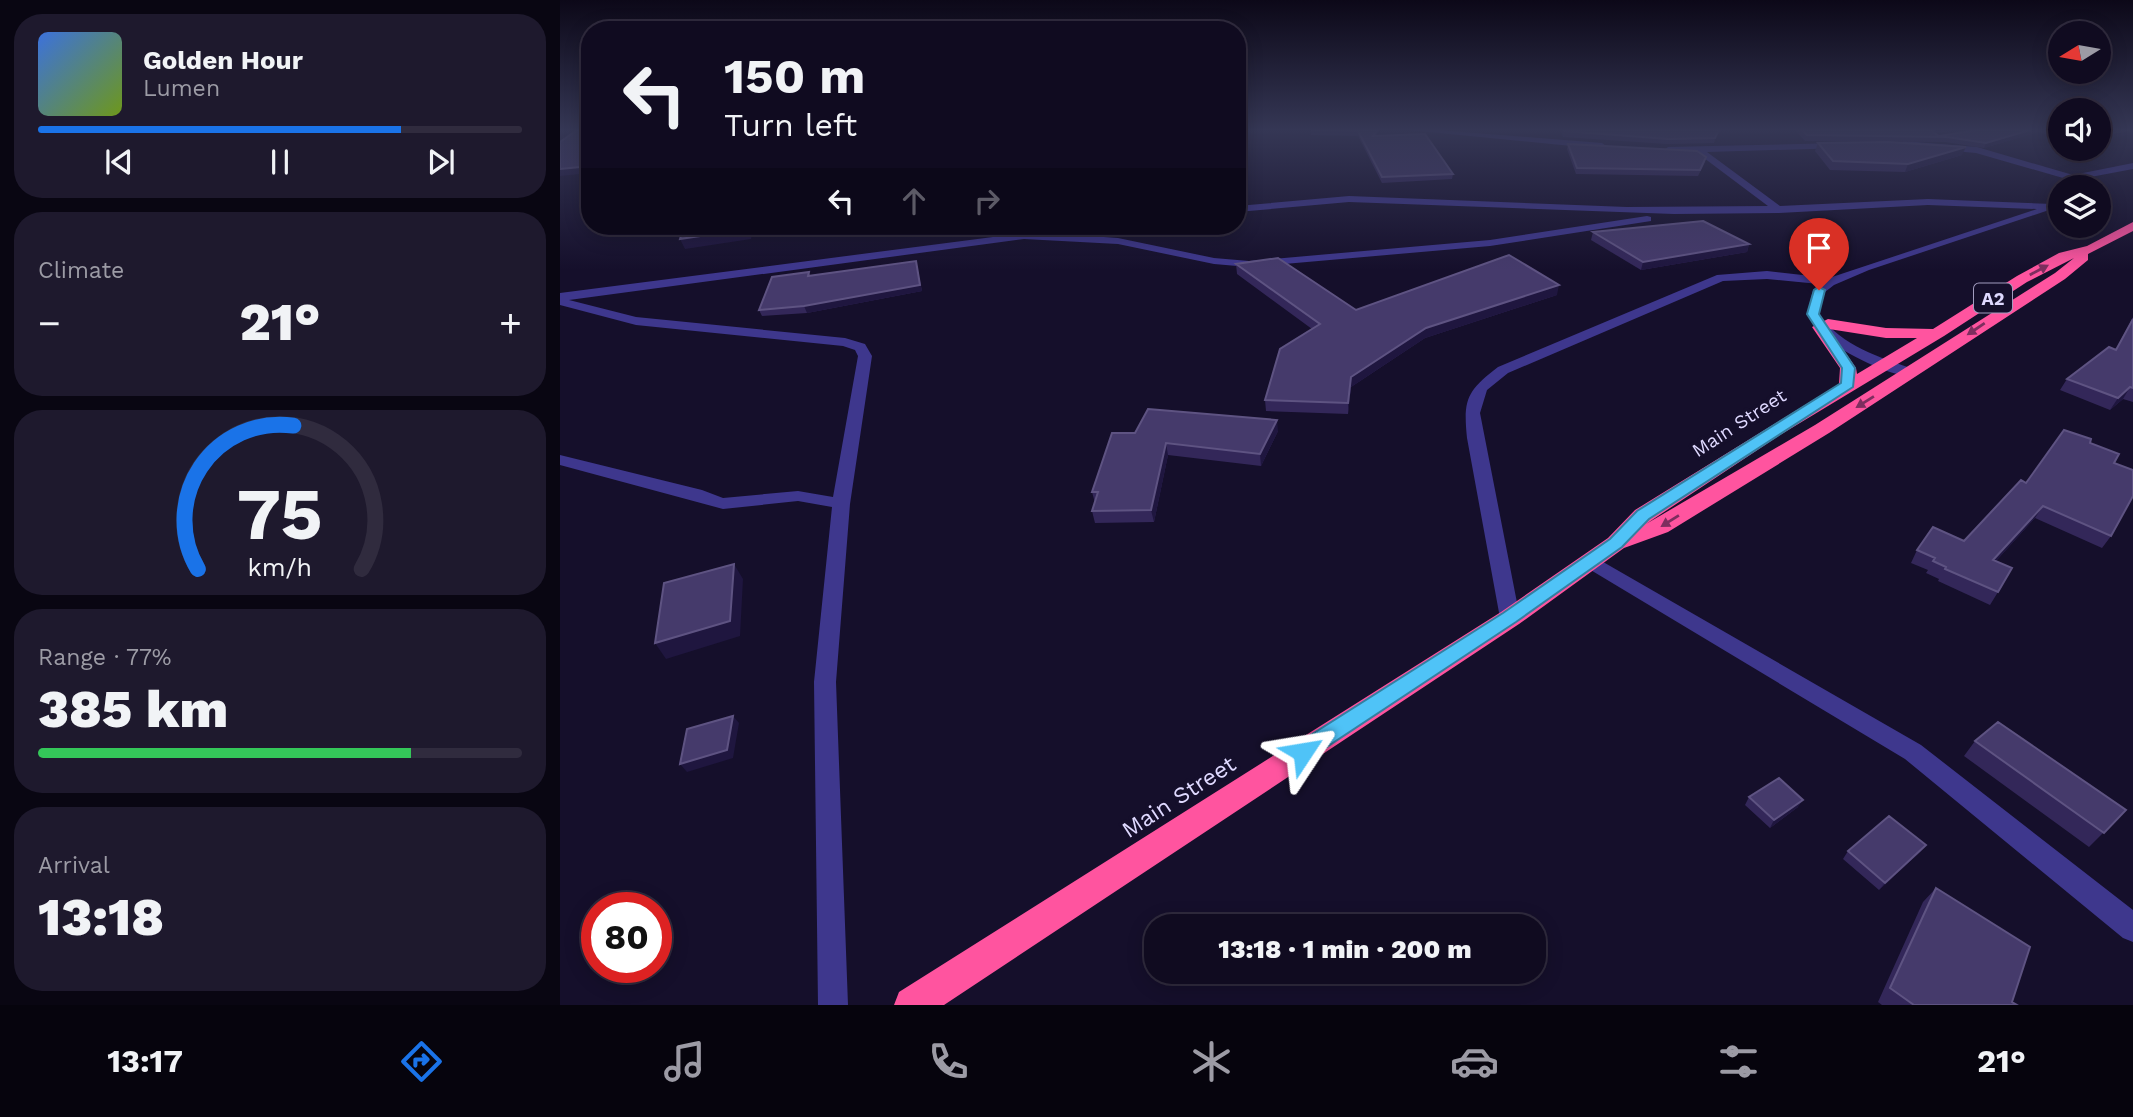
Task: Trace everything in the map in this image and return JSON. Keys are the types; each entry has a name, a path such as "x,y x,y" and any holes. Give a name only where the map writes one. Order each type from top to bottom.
{"highway":[{"name":"A2","path":"1917,369 2060,276 2092,249 2133,226"},
{"name":"A2","path":"1892,360 2022,279 2064,256 2092,249"},
{"path":"1820,322 1903,335 1938,333"},
{"path":"1820,322 1848,368 1848,385"},
{"name":"Main Street","path":"912,1005 1510,618 1616,543 1643,515 1892,360"},
{"name":"Main Street","path":"1616,543 1660,527 1917,369"}],"street":[{"path":"1735,177 1779,210"},
{"path":"1246,208 1289,202 1349,200 1717,211 1960,200 2048,205"},
{"path":"1917,369 1844,345 1820,322 1819,290 1830,282 1865,268 2048,209"},
{"path":"1023,236 1118,241 1214,261 1249,264 1490,243 1624,221 1717,211"},
{"path":"560,299 1031,235"},
{"path":"1510,618 1475,438 1472,413 1480,388 1503,370 1721,278 1767,275 1830,282"},
{"path":"560,299 636,321 818,338 860,347 865,356 841,504 825,682 833,1005"},
{"path":"560,460 696,494 713,504 798,496 841,504"},
{"path":"1591,561 1913,752 2133,928"}],"building":[{"path":"1703,221 1749,244 1643,262 1593,232"},
{"path":"681,235 707,235 680,239"},
{"path":"1509,255 1559,285 1426,328 1351,377 1348,403 1265,400 1280,349 1320,324 1236,264 1278,258 1356,310"},
{"path":"916,261 920,285 804,306 759,310 772,277 809,272 808,276"},
{"path":"2133,319 2133,388 2130,387 2118,398 2067,379 2109,347 2116,350"},
{"path":"1148,409 1277,420 1260,454 1166,443 1151,510 1092,511 1098,492 1092,492 1112,433 1135,433"},
{"path":"2064,430 2091,439 2090,443 2119,454 2114,463 2133,470 2133,496 2111,536 2043,506 1993,560 2012,568 1998,592 1945,569 1946,567 1933,561 1935,558 1917,550 1933,527 1964,541 2021,480 2026,483"},
{"path":"734,564 730,621 655,643 664,583"},
{"path":"733,716 727,750 680,764 687,729"},
{"path":"1998,722 2126,810 2104,833 1975,741"},
{"path":"1779,778 1803,800 1774,820 1749,797"},
{"path":"1889,816 1926,845 1885,883 1848,851"},
{"path":"1936,888 2030,947 2012,1002 2017,1005 1914,1005 1890,988"}],"route":[{"path":"1303,752 1510,618 1616,543 1643,515 1848,385 1848,368 1813,314 1819,290"}]}
